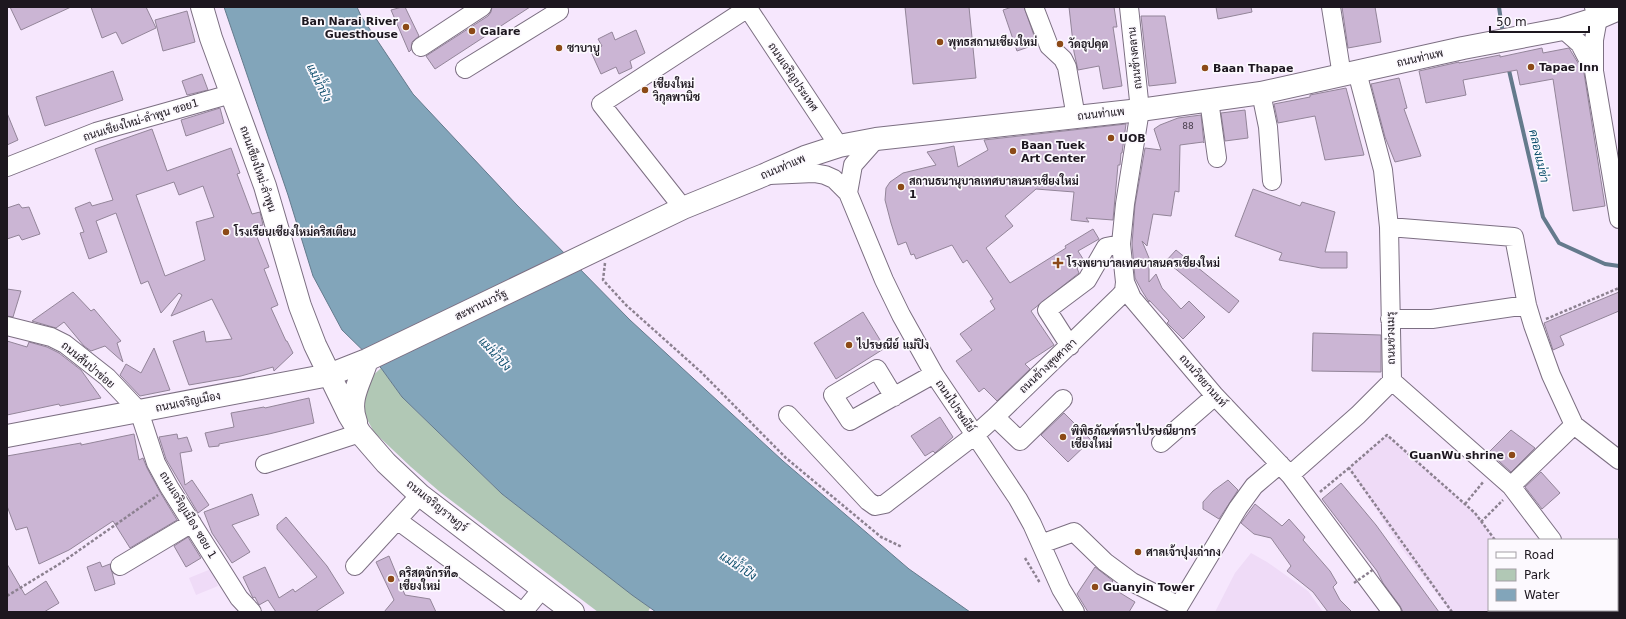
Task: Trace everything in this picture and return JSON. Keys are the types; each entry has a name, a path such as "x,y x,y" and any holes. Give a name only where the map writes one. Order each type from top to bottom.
{"main road":[{"name":"ถนนเชียงใหม่-ลำพูน","path":"202,7 211,38 265,186 300,306 315,345 330,375"},
{"name":"ถนนท่าแพ","path":"601,248 683,208 764,175 789,163 839,146 876,139 1140,110 1261,93 1463,48 1563,29 1596,12 1619,9"},
{"name":"สะพานนวรัฐ","path":"367,360 601,248"},
{"name":"ถนนเจริญเมือง","path":"7,436 330,375 367,360"},
{"path":"360,433 354,417 352,404 355,390 367,360"},
{"name":"ถนนเจริญราษฎร์","path":"330,375 349,416 360,433 386,463 420,495 573,612"}],"street":[{"path":"421,47 482,7"},
{"path":"1034,7 1049,46 1063,59 1067,67 1076,116"},
{"name":"ถนนช้างคลาน","path":"1129,7 1140,110"},
{"name":"ถนนข่วงเมรุ","path":"1331,7 1350,74 1384,170 1389,227 1392,381"},
{"path":"465,69 561,8"},
{"path":"683,208 601,104 747,8"},
{"name":"ถนนเจริญประเทศ","path":"747,8 839,146"},
{"path":"1596,12 1594,72 1619,219"},
{"path":"1563,29 1580,44 1594,72"},
{"path":"1261,93 1268,127 1272,181"},
{"name":"ถนนเชียงใหม่-ลำพูน ซอย1","path":"7,167 96,132 231,94"},
{"path":"1209,100 1217,158"},
{"path":"1126,292 1121,244 1125,204 1140,110"},
{"path":"848,193 853,165 876,139"},
{"name":"ถนนไปรษณีย์","path":"764,175 814,173 834,179 848,193 884,280 901,315 934,374 1018,499 1032,524 1061,590 1075,612"},
{"path":"1389,227 1514,237 1527,305 1533,325 1551,375 1574,425 1619,460"},
{"path":"1070,346 1047,310 1087,280 1106,247 1121,244"},
{"name":"ถนนข้างสุขศาลา","path":"788,415 875,506 885,504 975,435 1126,292"},
{"name":"ถนนวิชยานนท์","path":"1126,292 1215,396 1285,469 1392,612"},
{"path":"1390,319 1432,319 1527,305"},
{"name":"ถนนสันป่าข่อย","path":"7,326 51,337 65,344 106,377 139,411"},
{"path":"894,397 934,374"},
{"path":"1041,544 1074,532 1105,562 1132,582 1179,606 1238,508 1254,486 1285,469 1358,415 1392,381 1512,488 1551,539"},
{"path":"1161,443 1215,396"},
{"path":"995,417 1020,441 1063,399"},
{"name":"ถนนเจริญเมือง ซอย 1","path":"139,411 156,463 169,487 239,598 252,612"},
{"path":"1512,488 1574,425"},
{"path":"265,464 360,433"},
{"path":"355,566 420,495"},
{"path":"397,520 523,612 542,589"},
{"path":"120,566 192,523"}],"path":[{"path":"601,248 603,280 626,305 701,372 786,458 881,537 902,547"},
{"path":"1533,325 1619,288"},
{"path":"1309,500 1387,435 1475,513 1494,539"},
{"path":"1349,468 1452,612"},
{"path":"1465,504 1493,470"},
{"path":"7,596 61,563 169,487"},
{"path":"1481,522 1512,488"},
{"path":"1354,583 1374,569"}],"shaded area":[{"path":"1387,435 1475,513 1494,539 1488,539 1488,611 1496,611 1451,612 1402,549 1349,468"},
{"path":"1251,553 1267,562 1308,591 1323,612 1215,612 1235,573"},
{"path":"211,569 218,586 196,595 189,578"}],"green space":[{"path":"381,368 402,397 502,494 650,608 648,612 598,612 440,492 411,467 374,432 353,394"}],"water":[{"name":"แม่น้ำปิง","path":"224,7 357,7 361,16 413,94 516,204 630,320 783,461 909,569 970,612 656,612 502,494 402,397 381,368 342,330 313,276 288,195"}],"building":[{"path":"10,7 71,7 21,30"},
{"path":"91,7 146,7 156,28 122,44 116,32 102,38"},
{"name":"Ban Narai River Guesthouse","path":"405,7 419,36 412,42 411,50 409,52 391,10"},
{"name":"Galare","path":"492,7 530,7 435,69 426,56 488,16"},
{"name":"พุทธสถานเชียงใหม่","path":"905,7 969,7 976,78 913,84"},
{"path":"1012,7 1024,7 1037,44 1017,51 1003,10"},
{"path":"1069,7 1114,7 1117,27 1113,27 1122,86 1103,89 1099,66 1078,70 1074,52"},
{"path":"1216,7 1251,7 1252,12 1218,19"},
{"path":"1342,7 1375,7 1381,42 1348,48"},
{"path":"187,11 195,42 163,51 155,20"},
{"path":"1141,16 1165,16 1176,83 1149,86"},
{"path":"636,30 645,53 630,61 632,68 619,74 616,67 601,74 591,52 602,46 598,39 612,32 615,40"},
{"path":"1542,48 1543,53 1569,48 1584,73 1605,206 1573,211 1553,79 1520,85 1517,70 1463,80 1466,95 1426,103 1419,71 1459,62 1500,55 1500,57"},
{"path":"113,71 123,100 45,126 36,97"},
{"path":"202,74 208,90 187,95 182,81"},
{"path":"1399,78 1407,108 1404,109 1421,156 1395,162 1385,137 1371,84"},
{"path":"1346,88 1364,155 1325,160 1315,116 1278,123 1274,104"},
{"path":"220,108 224,123 186,136 181,120"},
{"path":"1245,110 1248,138 1225,141 1221,113"},
{"path":"7,113 18,140 7,145"},
{"path":"1201,115 1204,143 1180,145 1179,192 1175,191 1171,216 1153,214 1147,246 1142,241 1149,258 1149,282 1156,274 1162,288 1181,309 1189,301 1205,317 1183,339 1167,323 1169,321 1149,300 1149,302 1135,278 1132,244 1135,205 1145,148 1161,150 1154,129 1178,118"},
{"path":"1126,124 1120,165 1118,165 1113,220 1086,218 1089,222 1071,220 1074,192 1036,189 1005,216 1013,226 986,248 1010,283 1066,248 1065,246 1093,229 1099,239 1078,251 1085,262 1077,268 1079,273 1031,311 1054,345 1025,364 1030,369 997,401 984,388 979,392 956,361 972,350 960,334 995,309 990,301 993,299 967,260 963,263 952,245 916,259 914,254 911,255 906,242 898,245 885,200 886,188 890,182 903,173 936,165 927,152 954,146 958,167 988,150 984,140"},
{"path":"152,129 167,171 231,148 240,173 237,174 252,214 260,212 263,225 253,227 269,267 264,269 278,305 271,308 293,353 274,371 273,367 241,376 189,385 173,341 204,331 206,342 232,339 212,299 171,316 182,295 179,293 161,313 148,281 141,284 116,213 96,221 107,252 89,259 80,233 84,232 75,208 90,202 92,206 113,200 95,149","holes":["174,182 179,195 203,186 214,217 196,222 205,260 165,276 136,195"]},
{"path":"1253,189 1300,206 1302,202 1335,212 1325,252 1347,252 1347,268 1321,268 1279,260 1282,253 1235,236"},
{"path":"19,204 22,208 29,207 40,234 22,240 19,235 7,239 7,208"},
{"path":"1176,250 1239,301 1229,313 1166,261"},
{"path":"7,289 21,291 13,317 7,316"},
{"path":"73,292 91,311 94,309 121,341 117,343 123,362 105,346 91,351 84,346 64,322 56,328 32,321"},
{"path":"1619,292 1619,311 1560,336 1564,345 1553,350 1544,323"},
{"name":"ไปรษณีย์ แม่ปิง","path":"863,312 885,348 836,379 814,343"},
{"path":"1313,333 1381,335 1381,372 1312,371"},
{"path":"7,341 27,347 29,342 47,347 59,353 81,370 101,398 60,406 59,404 7,415"},
{"path":"154,348 170,390 140,396 120,375 126,364 141,373"},
{"path":"309,398 314,423 219,444 219,446 209,447 205,433 234,427 231,413 265,408"},
{"path":"1064,413 1091,440 1068,462 1041,435"},
{"path":"940,417 953,437 935,453 933,451 925,456 911,436"},
{"name":"GuanWu shrine","path":"1511,430 1535,448 1511,472 1489,452"},
{"path":"134,434 139,460 143,458 160,492 177,520 130,548 113,521 69,550 39,564 27,527 16,530 7,506 7,456 81,443 81,445"},
{"path":"177,434 178,439 187,437 192,451 180,453 185,485 192,480 209,505 198,513 166,459 159,437"},
{"path":"1541,472 1560,493 1542,509 1525,487"},
{"path":"1228,480 1238,490 1219,519 1203,509 1203,502 1213,491"},
{"path":"1341,483 1376,525 1439,612 1403,612 1383,583 1377,571 1322,499"},
{"path":"252,494 259,515 232,525 250,552 232,563 212,533 204,512"},
{"path":"1255,504 1282,526 1289,519 1305,537 1303,540 1330,571 1337,583 1333,587 1340,600 1352,612 1328,612 1313,592 1287,571 1291,566 1271,538 1254,534 1241,523"},
{"path":"286,517 327,566 344,593 315,612 276,612 268,600 259,605 255,597 253,598 243,577 265,567 279,598 293,589 295,592 317,577 277,529 277,525"},
{"path":"188,537 201,558 186,567 174,546"},
{"name":"คริสตจักรที๑ เชียงใหม่","path":"389,556 405,595 430,599 436,612 384,612 394,600 376,562"},
{"path":"100,562 102,567 110,564 115,584 95,591 87,567"},
{"path":"7,564 25,595 46,581 59,603 44,612 7,612"},
{"path":"1095,567 1113,581 1109,586 1135,602 1129,612 1088,612 1077,594"}],"waterway":[{"name":"คลองแม่ข่า","path":"1499,7 1503,34"},
{"name":"คลองแม่ข่า","path":"1508,66 1543,217 1559,243 1605,264 1619,266"}],"place":[{"name":"Ban Narai River Guesthouse","path":"406,27"},
{"name":"Galare","path":"472,31"},
{"name":"พุทธสถานเชียงใหม่","path":"940,42"},
{"name":"วัดอุปคุต","path":"1060,44"},
{"name":"ซาบาบู","path":"559,48"},
{"name":"Tapae Inn","path":"1531,67"},
{"name":"Baan Thapae","path":"1205,68"},
{"name":"เชียงใหม่ วิกุลพานิช","path":"645,90"},
{"name":"UOB","path":"1111,138"},
{"name":"Baan Tuek Art Center","path":"1013,151"},
{"name":"สถานธนานุบาลเทศบาลนครเชียงใหม่ 1","path":"901,187"},
{"name":"โรงเรียนเชียงใหม่คริสเตียน","path":"226,232"},
{"name":"โรงพยาบาลเทศบาลนครเชียงใหม่","path":"1058,263"},
{"name":"ไปรษณีย์ แม่ปิง","path":"849,345"},
{"name":"พิพิธภัณฑ์ตราไปรษณียากร เชียงใหม่","path":"1063,437"},
{"name":"GuanWu shrine","path":"1512,455"},
{"name":"ศาลเจ้าปุงเถ่ากง","path":"1138,552"},
{"name":"คริสตจักรที๑ เชียงใหม่","path":"391,579"},
{"name":"Guanyin Tower","path":"1095,587"}]}
